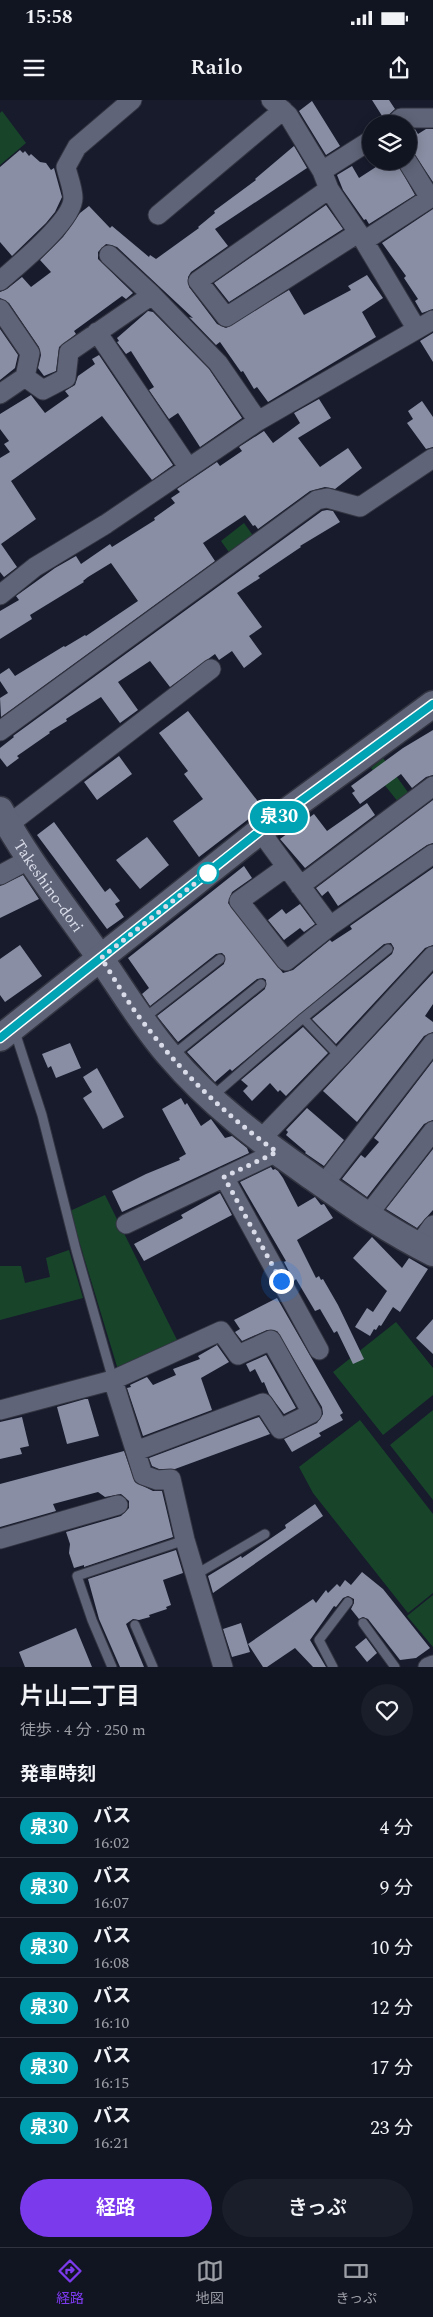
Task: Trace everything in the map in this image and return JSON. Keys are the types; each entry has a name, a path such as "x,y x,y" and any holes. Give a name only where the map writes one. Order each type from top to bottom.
{"street":[{"path":"0,281 52,234 62,221 73,199 66,167 77,147 132,100"},
{"path":"158,215 277,105 288,115 322,170 329,189 361,237 416,328"},
{"path":"417,118 433,118"},
{"path":"322,170 362,146"},
{"path":"329,189 198,281 226,317 430,198 413,170"},
{"path":"109,255 152,295 218,363 258,421"},
{"path":"25,377 44,390 66,378 69,352 152,295"},
{"path":"0,309 30,353 25,377 2,390"},
{"path":"0,595 35,567 106,524 258,421 416,328 433,320"},
{"path":"97,332 188,467"},
{"path":"0,731 317,500 328,498 360,506 433,458"},
{"path":"4,817 211,669"},
{"path":"6,1032 260,831 433,704"},
{"path":"300,886 433,786"},
{"name":"Takeshino-dori","path":"4,817 30,859 101,958 141,1020 170,1057 210,1099 268,1146 366,1216 425,1249"},
{"path":"260,831 285,868 330,926"},
{"path":"285,868 239,901 286,961 330,926 433,854"},
{"path":"0,875 30,859"},
{"path":"126,1224 224,1177 268,1146 340,1057 433,956"},
{"path":"323,1185 433,1043"},
{"path":"366,1216 433,1131"},
{"path":"224,1177 319,1350"},
{"path":"425,1249 433,1225"},
{"path":"0,1410 113,1380 221,1331 238,1356 271,1340 312,1413 280,1429 263,1403 136,1451"},
{"path":"113,1380 144,1475 157,1480 171,1479 185,1540 223,1667"},
{"path":"0,1539 118,1505"},
{"path":"428,1667 433,1665"}],"lane":[{"path":"210,1099 303,1018 388,949"},
{"path":"141,1020 220,959"},
{"path":"170,1057 260,984"},
{"path":"303,1018 340,1057"},
{"path":"6,1032 42,1115 76,1250 113,1380"},
{"path":"195,1576 265,1534"},
{"path":"112,1667 92,1620 77,1576 185,1540"},
{"path":"333,1667 319,1640 348,1602"},
{"path":"363,1623 395,1667"},
{"path":"135,1625 153,1667"}],"green space":[{"path":"2,111 26,143 0,165 0,113"},
{"path":"244,523 254,537 231,555 221,541"},
{"path":"383,758 410,795 399,803 371,768"},
{"path":"105,1195 178,1342 119,1373 70,1211"},
{"path":"69,1250 83,1298 0,1320 0,1266 21,1266 25,1283 50,1277 46,1258"},
{"path":"396,1322 433,1368 433,1395 383,1435 333,1372"},
{"path":"433,1410 433,1500 390,1445"},
{"path":"360,1420 433,1514 433,1593 408,1613 313,1493 299,1467"},
{"path":"433,1595 433,1647 407,1616"}],"building":[{"path":"372,100 389,100 395,109 388,115 381,115"},
{"path":"312,101 340,146 326,155 299,111"},
{"path":"426,129 433,129 433,182 417,158 417,132 418,134"},
{"path":"294,146 307,168 215,229 228,246 191,272 188,277 189,287 217,324 226,328 289,290 304,315 351,290 348,286 367,275 383,298 362,312 376,337 268,402 257,387 254,389 243,371 241,372 220,342 216,345 189,317 193,318 117,247 106,244 98,252 98,259 133,293 126,299 122,296 74,331 76,334 59,347 56,371 44,376 38,368 41,355 39,347 9,303 0,298 0,292 22,277 31,287 51,272 40,260 63,237 80,213 89,206 110,228 112,226 149,257 150,255 156,259 199,228 215,213 214,211 256,180"},
{"path":"20,150 23,153 25,151 29,156 31,154 40,162 46,163 51,170 54,168 62,197 55,212 46,223 12,256 0,242 0,167"},
{"path":"352,166 359,178 371,170 401,170 415,195 369,224 366,219 364,220 343,190 337,175"},
{"path":"326,205 343,229 229,302 214,283"},
{"path":"433,209 433,309 422,313 415,301 418,299 404,278 406,276 382,243"},
{"path":"148,311 153,312 209,369 242,418 200,447 178,413 169,419 149,390 154,387 131,351 126,354 117,342 119,341 117,338"},
{"path":"0,329 18,355 15,368 0,380"},
{"path":"433,333 433,362 420,341"},
{"path":"99,355 173,465 152,480 102,416 11,481 36,519 1,544 17,567 4,577 0,572 0,458 10,452 4,444 9,441 0,429 0,414 31,395 45,413 69,396 65,391 75,385 78,376 95,364 92,359"},
{"path":"319,399 331,418 298,438 320,467 348,448 362,468 335,489 325,487 310,491 258,529 255,525 253,526 245,515 203,543 215,561 1,717 0,698 8,693 0,681 0,674 9,668 15,676 64,646 86,636 138,601 111,563 30,615 32,619 0,639 0,611 19,600 16,596 55,568 76,556 81,564 110,544 112,547 155,520 154,518 175,503 171,498 180,492 177,489 217,462 220,466 242,451 239,447 264,431 273,443 300,423 294,413"},
{"path":"422,401 433,417 433,447 426,449 407,423 413,419 408,411"},
{"path":"322,511 333,511 340,522 300,546 258,576 260,578 237,593 262,627 249,636 262,654 244,668 232,651 219,660 215,654 170,687 150,661 118,682 138,710 120,723 101,697 66,719 67,721 17,756 19,758 7,767 0,758 0,748 13,736"},
{"path":"188,711 263,808 199,857 173,821 203,799 184,774 188,771 159,733"},
{"path":"433,730 433,775 426,777 412,788 401,774 360,804 352,793 355,791 351,786 403,748"},
{"path":"119,756 132,774 97,800 84,782"},
{"path":"433,800 433,843 427,845 338,906 328,891 322,896 316,888"},
{"path":"367,803 375,815 305,868 280,839 314,814 327,831"},
{"path":"54,822 105,892 110,888 120,901 115,904 124,917 107,929 37,835"},
{"path":"147,837 169,865 140,889 116,860"},
{"path":"244,866 252,878 232,892 228,903 283,973 293,970 330,940 332,942 352,929 350,926 433,868 433,945 425,948 336,1044 312,1019 392,954 394,948 391,943 384,944 232,1071 230,1069 215,1082 187,1052 265,989 266,980 263,978 257,979 178,1042 157,1016 224,964 225,956 222,953 216,954 150,1006 142,994 149,988 128,958"},
{"path":"23,875 39,899 0,918 0,886"},
{"path":"300,904 315,924 304,932 300,928 284,940 268,920 282,909 286,914"},
{"path":"20,945 42,976 5,1002 0,995 0,959"},
{"path":"433,973 433,1004 425,1016 433,1022 433,1032 424,1036 357,1122 323,1091"},
{"path":"303,1027 328,1053 286,1096 280,1090 278,1092 270,1083 252,1101 243,1091 248,1086 241,1080"},
{"path":"70,1043 81,1068 56,1078 51,1066 48,1068 42,1054"},
{"path":"433,1061 433,1120 424,1124 367,1197 342,1179 361,1155 365,1158 379,1142 374,1138"},
{"path":"97,1068 124,1117 103,1129 83,1098 92,1092 83,1077"},
{"path":"181,1098 185,1105 187,1103 201,1126 211,1119 225,1138 232,1136 247,1148 249,1153 122,1212 112,1191 180,1160 179,1158 186,1154 162,1109"},
{"path":"307,1108 344,1140 324,1166 305,1153 286,1135 288,1132 286,1130"},
{"path":"433,1149 433,1210 417,1228 386,1209"},
{"path":"271,1167 273,1170 278,1171 283,1178 298,1207 315,1197 321,1205 324,1204 333,1218 297,1240 316,1278 319,1276 321,1280 323,1279 338,1305 364,1359 353,1364 337,1331 334,1333 320,1309 315,1311 296,1279 294,1281 284,1262 286,1261 240,1182"},
{"path":"220,1193 232,1215 144,1261 134,1244 183,1218 181,1215"},
{"path":"372,1237 402,1268 409,1258 428,1269 400,1312 393,1307 381,1326 379,1325 376,1330 374,1329 370,1336 355,1327 367,1308 373,1312 387,1291 353,1258"},
{"path":"277,1298 343,1413 340,1415 343,1420 319,1433 321,1436 292,1452 284,1439 317,1423 323,1414 322,1407 277,1331 267,1330 242,1341 235,1332 240,1329 234,1320"},
{"path":"433,1319 433,1354 416,1338"},
{"path":"217,1345 229,1362 201,1378 212,1410 143,1436 127,1388 147,1377 153,1385 176,1375 173,1369 200,1359 198,1356"},
{"path":"266,1355 296,1408 284,1414 269,1394 264,1382 262,1383 255,1369 250,1372 246,1364"},
{"path":"88,1399 99,1436 67,1444 57,1407"},
{"path":"22,1417 29,1446 20,1448 22,1454 0,1459 0,1422"},
{"path":"259,1417 270,1434 175,1469 159,1469 152,1466 149,1458"},
{"path":"124,1451 135,1482 153,1491 162,1491 173,1537 84,1567 84,1565 74,1568 69,1553 70,1544 66,1532 121,1516 129,1508 129,1501 121,1494 105,1497 98,1492 53,1504 56,1511 0,1527 0,1484"},
{"path":"315,1504 323,1516 213,1593 208,1576 241,1556 242,1558 286,1528 285,1525"},
{"path":"176,1550 183,1573 163,1580 171,1605 166,1607 167,1609 149,1615 150,1617 139,1620 133,1619 126,1624 144,1667 120,1667 99,1619 88,1579"},
{"path":"362,1572 383,1589 430,1648 416,1658 400,1660 368,1619 363,1617 359,1619 351,1609 354,1599 348,1596 343,1598 336,1607 334,1606 310,1640 326,1667 313,1667 295,1648 267,1667 263,1667 248,1644 313,1599 316,1603 326,1590 328,1593 337,1584 340,1587 345,1580 351,1585"},
{"path":"241,1623 250,1652 232,1657 223,1629"},
{"path":"76,1628 92,1667 25,1667 19,1652"},
{"path":"366,1638 377,1653 367,1662 355,1647"}],"bus line":[{"name":"泉30","path":"0,1038 260,831 433,704"}],"route":[{"path":"208,873 101,958 141,1020 170,1057 210,1099 277,1152 224,1177 281,1281"}]}
